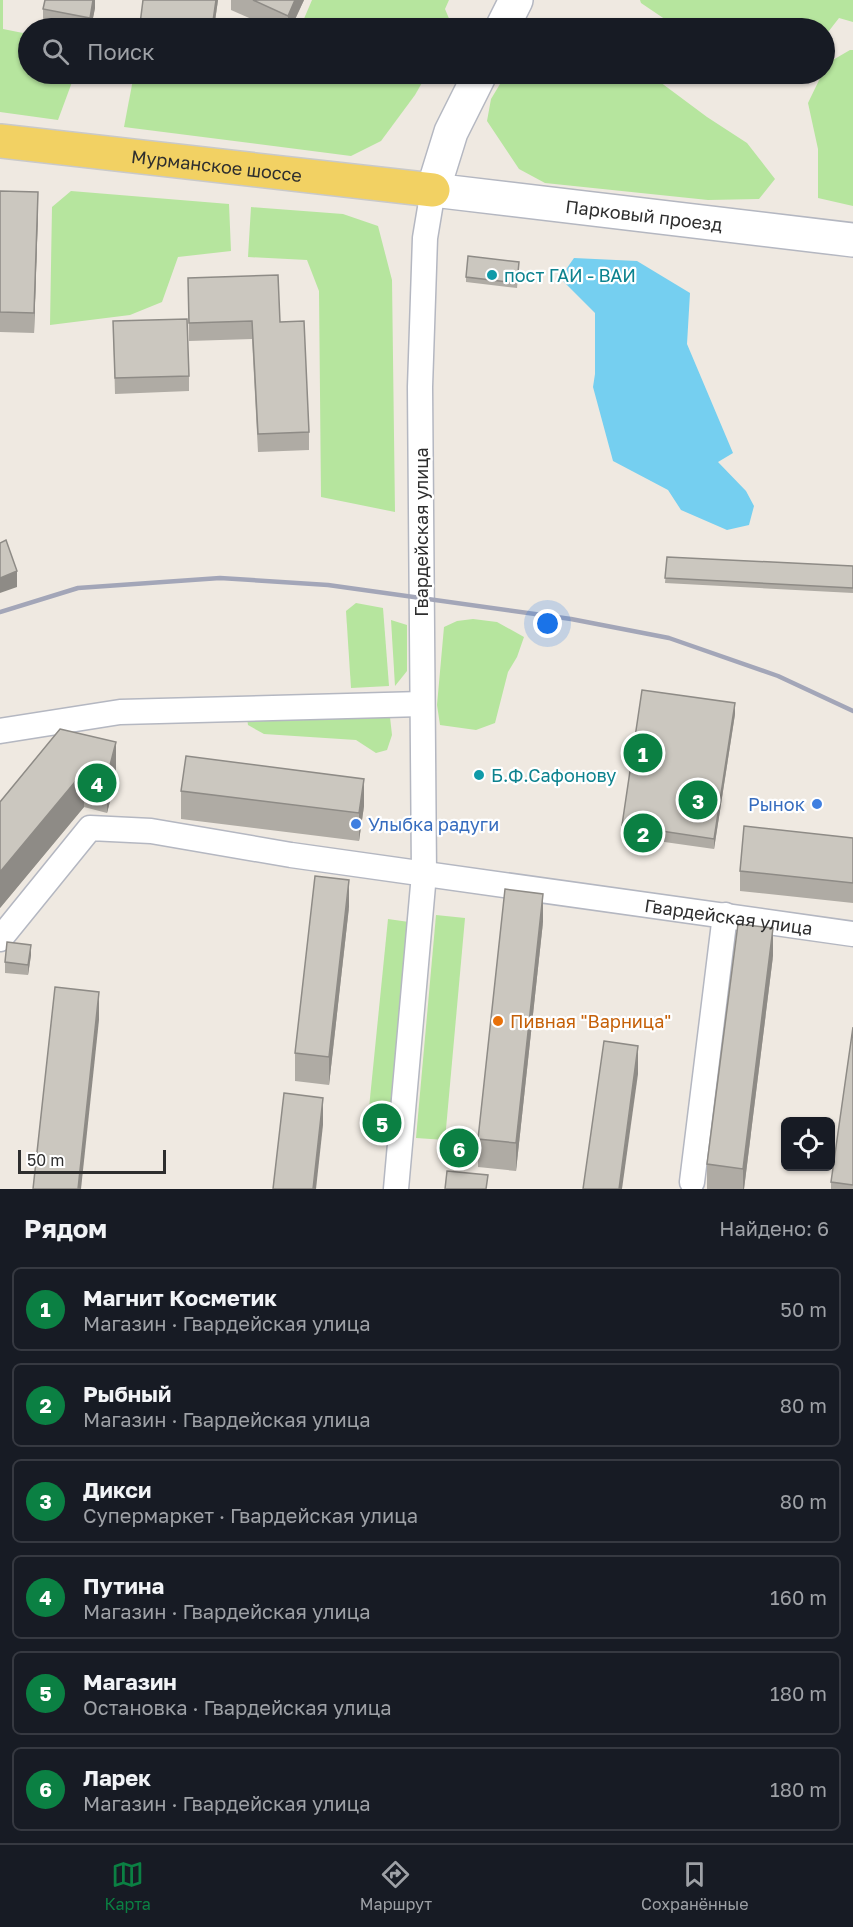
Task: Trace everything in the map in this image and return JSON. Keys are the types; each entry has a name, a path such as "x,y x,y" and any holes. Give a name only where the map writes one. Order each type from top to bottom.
{"main road":[{"path":"507,18 516,0"},
{"path":"433,190 451,132 475,84"},
{"name":"Мурманское шоссе","path":"0,141 433,190"},
{"name":"Парковый проезд","path":"433,190 853,240"}],"street":[{"name":"Гвардейская улица","path":"396,1189 424,874 420,387 424,238 433,190"},
{"path":"0,730 120,712 422,704"},
{"name":"Гвардейская улица","path":"0,939 90,828 151,831 291,855 853,934"},
{"path":"692,1182 725,915"}],"green space":[{"path":"0,0 3,0 3,29 18,32 18,84 71,84 58,120 0,112"},
{"path":"312,0 449,0 445,9 449,18 304,18"},
{"path":"640,0 853,0 853,22 839,18 835,23 835,18 663,18"},
{"path":"853,50 853,206 818,198 818,149 808,103 817,84 835,84 835,59"},
{"path":"132,84 421,84 381,141 351,156 124,127"},
{"path":"500,84 663,84 747,143 775,179 759,199 708,200 545,183 519,169 487,121 491,99"},
{"path":"71,191 229,204 231,251 178,257 162,302 130,315 50,325 52,207"},
{"path":"251,207 343,214 378,226 392,280 395,512 321,497 319,291 307,260 248,257"},
{"path":"356,603 383,608 389,686 351,688 346,611"},
{"path":"473,619 497,622 524,637 517,657 508,672 495,723 476,730 440,725 437,705 444,627 457,621"},
{"path":"391,620 407,625 407,671 395,686"},
{"path":"390,717 392,735 387,750 376,753 356,740 264,734 248,725 247,718"},
{"path":"436,915 465,918 445,1140 416,1138"},
{"path":"388,919 409,922 391,1110 369,1108"}],"water":[{"path":"574,258 637,261 690,293 687,344 733,453 718,462 746,491 754,506 749,525 727,530 681,510 668,490 613,461 593,387 595,313 560,278"}],"building":[{"path":"45,0 93,0 90,18 43,9"},
{"path":"143,0 216,0 213,18 141,18"},
{"path":"253,0 295,0 288,16"},
{"path":"0,191 38,192 34,313 0,312"},
{"name":"пост ГАИ - ВАИ","path":"468,256 519,262 517,283 466,277"},
{"path":"278,275 280,322 304,321 309,432 258,434 252,321 189,323 188,278"},
{"path":"187,319 189,376 115,378 113,321"},
{"path":"6,540 17,571 0,578 0,543"},
{"path":"667,557 853,566 853,588 665,578"},
{"path":"642,690 735,703 714,839 622,825"},
{"path":"60,729 116,742 107,777 84,771 0,872 0,802"},
{"path":"186,756 364,779 359,813 181,791"},
{"path":"744,826 853,838 853,883 740,871"},
{"path":"315,876 349,880 329,1057 295,1053"},
{"path":"505,889 543,894 516,1143 478,1139"},
{"path":"738,924 773,928 743,1169 707,1164"},
{"path":"7,942 31,945 28,965 5,962"},
{"path":"55,987 99,992 78,1189 33,1189"},
{"path":"853,1027 853,1185 831,1182 833,1171 835,1171 835,1154"},
{"path":"604,1041 638,1046 619,1189 583,1189"},
{"path":"284,1093 323,1098 313,1189 273,1189"},
{"path":"447,1171 488,1175 486,1189 445,1189"}],"railway":[{"path":"0,612 78,588 220,578 328,585 571,619 669,638 778,676 853,711"}],"place":[{"name":"пост ГАИ - ВАИ","path":"492,275"},
{"name":"Магнит Косметик","path":"643,753"},
{"name":"Б.Ф.Сафонову","path":"479,775"},
{"name":"Путина","path":"97,783"},
{"name":"Дикси","path":"698,800"},
{"name":"Рынок","path":"817,804"},
{"name":"Улыбка радуги","path":"356,824"},
{"name":"Рыбный","path":"643,833"},
{"name":"Пивная \"Варница\"","path":"498,1021"},
{"name":"Магазин","path":"382,1123"},
{"name":"Ларек","path":"459,1148"}]}
